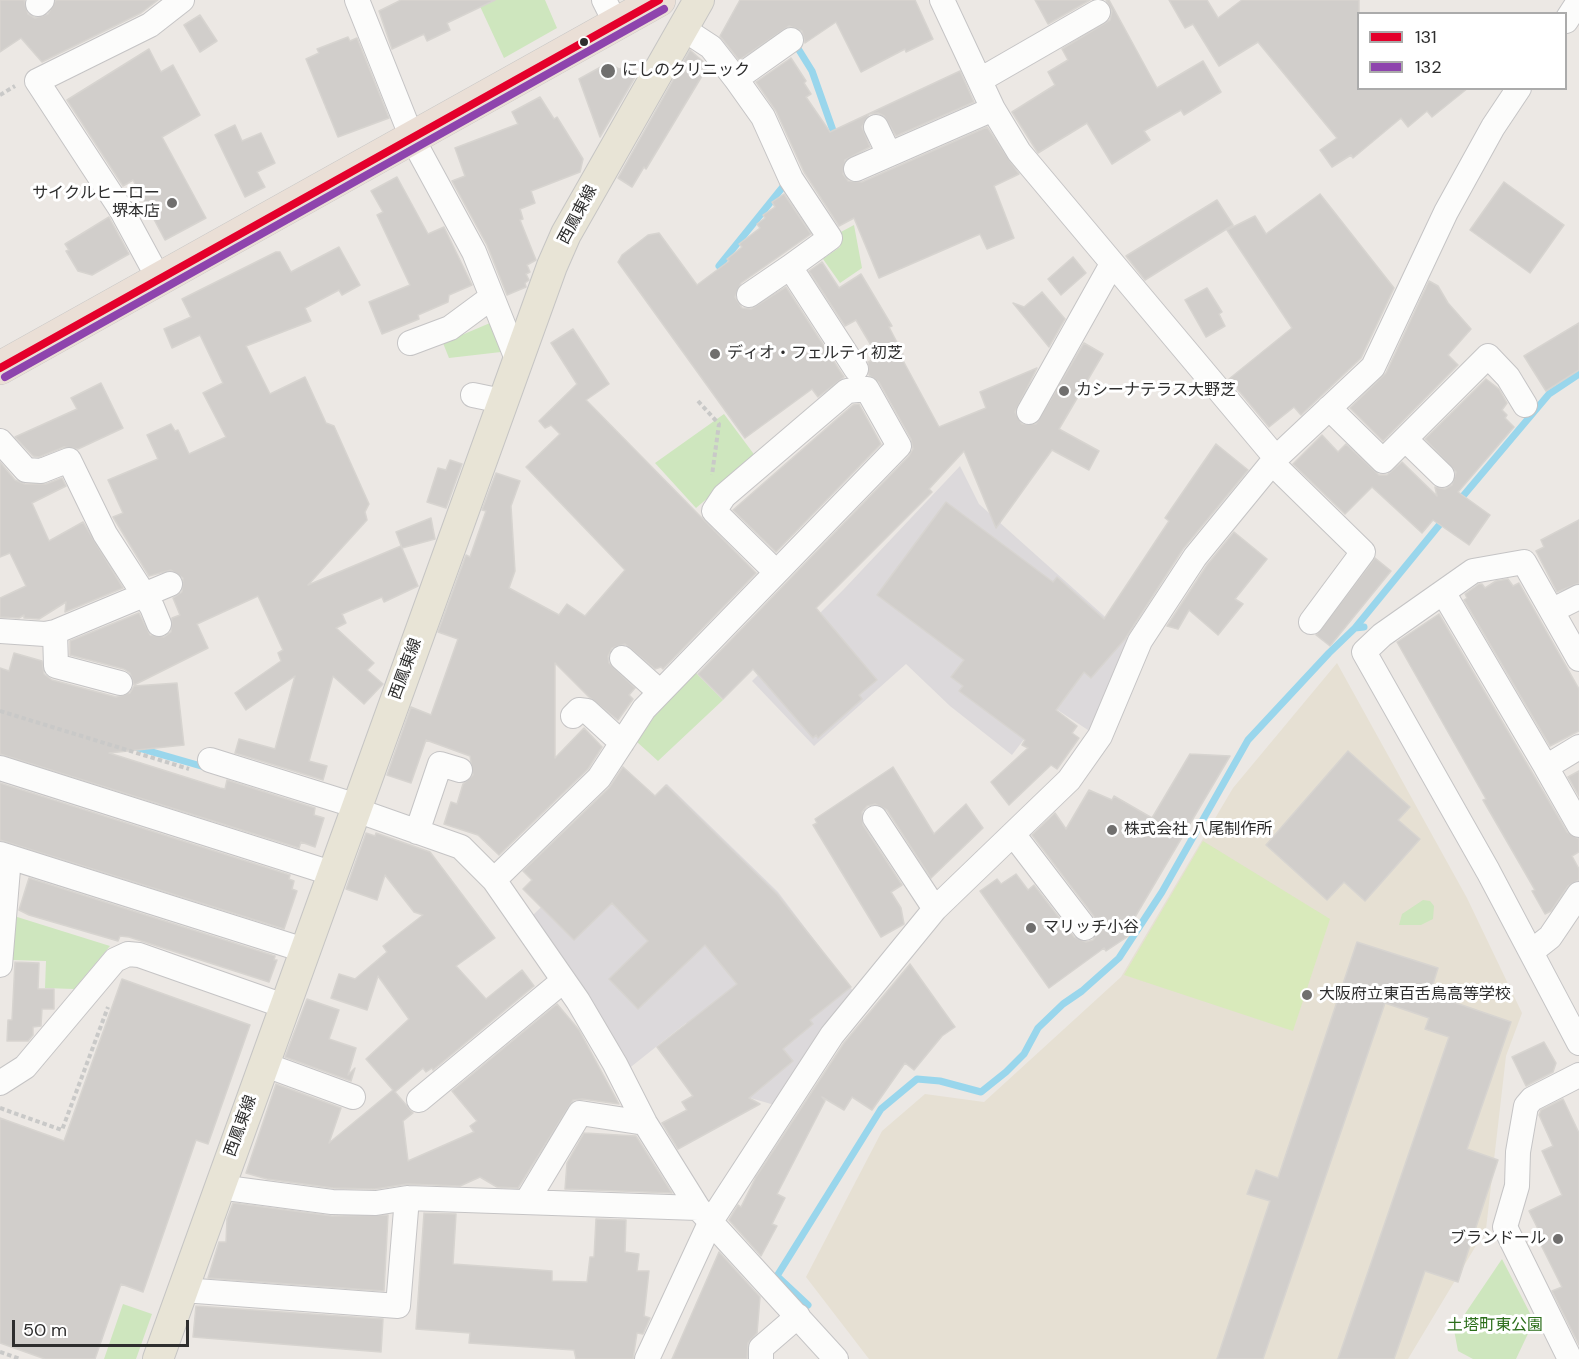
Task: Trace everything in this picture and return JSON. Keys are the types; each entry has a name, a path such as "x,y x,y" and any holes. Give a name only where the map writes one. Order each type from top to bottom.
{"highway":[{"path":"1,365 160,281 412,138 610,12 658,0"}],"main road":[{"name":"西鳳東線","path":"158,1359 517,359 566,234 681,28 699,0"}],"street":[{"path":"160,281 122,211 37,81 150,25 182,0"},
{"path":"942,0 993,109 1019,152 1274,460 1363,552 1311,622"},
{"path":"1567,19 1579,1"},
{"path":"362,3 412,138 474,252 517,359"},
{"path":"980,80 1098,12"},
{"path":"681,28 711,47 736,79 762,117 791,179 830,238 749,295"},
{"path":"736,79 791,40"},
{"path":"647,1359 704,1215 832,1035 935,909 1069,780 1100,736 1140,641 1195,557 1274,460 1372,367 1446,212 1493,127 1518,90"},
{"path":"856,169 993,109"},
{"path":"876,127 889,154"},
{"path":"1029,412 1112,264"},
{"path":"790,267 847,344 856,369"},
{"path":"410,343 450,328 492,297"},
{"path":"1329,408 1383,461 1488,356 1508,377 1525,405"},
{"path":"494,880 599,778 644,709 775,571 899,446 867,388 847,391 724,496 714,511 775,571"},
{"path":"473,395 502,401"},
{"path":"1405,439 1442,475"},
{"path":"0,441 26,470 41,471 69,460 105,534 144,595 159,624"},
{"path":"1579,658 1524,562 1473,571 1382,635 1364,652 1579,1043"},
{"path":"0,631 45,634 55,632 170,584"},
{"path":"1443,592 1579,825"},
{"path":"1553,610 1579,597"},
{"path":"55,632 56,666 120,683"},
{"path":"622,658 660,692"},
{"path":"573,716 579,710 587,711 622,743"},
{"path":"1546,767 1579,747"},
{"path":"417,832 440,764 460,770"},
{"path":"205,766 356,808 461,847 494,880 563,981 615,1064 645,1123 704,1215 836,1359"},
{"path":"0,768 332,873"},
{"path":"875,818 935,909"},
{"path":"1012,834 1085,928"},
{"path":"0,965 4,855 304,950"},
{"path":"1531,952 1550,937 1579,894"},
{"path":"0,1083 25,1067 114,960 128,954 139,955 284,1005"},
{"path":"419,1100 563,981"},
{"path":"263,1064 354,1096"},
{"path":"1570,1359 1505,1227 1517,1186 1518,1152 1526,1106 1532,1099 1579,1075"},
{"path":"527,1201 580,1113 645,1123"},
{"path":"219,1187 332,1202 376,1203 407,1198 527,1201 590,1204 704,1215"},
{"path":"183,1290 398,1306 407,1198"},
{"path":"761,1359 761,1348 798,1316"}],"path":[{"path":"698,400 719,424 711,482 724,496"},
{"path":"0,711 205,766"},
{"path":"0,1108 62,1130 112,996"},
{"path":"0,1352 20,1359"}],"shaded area":[{"path":"960,466 979,504 1131,640 1091,732 1050,705 1012,755 950,706 906,664 814,746 752,681 844,589"},
{"name":"大阪府立東百舌鳥高等学校","path":"1337,663 1467,898 1522,1013 1506,1056 1486,1229 1408,1359 869,1359 806,1277 882,1131 925,1094 984,1102 1121,977 1233,788"},
{"path":"667,784 778,892 853,991 778,1106 740,1095 686,1023 627,1070 532,916"}],"green space":[{"path":"483,0 545,0 557,28 504,58 478,2"},
{"path":"854,225 862,268 840,283 823,259 840,247 842,237 839,233"},
{"path":"490,323 501,352 449,358 443,343"},
{"path":"724,414 756,457 696,508 655,463"},
{"path":"695,672 723,700 658,761 637,742 654,717"},
{"path":"1203,841 1330,919 1293,1031 1124,975"},
{"path":"1423,900 1430,901 1434,906 1433,919 1421,925 1399,925 1402,914"},
{"path":"14,916 110,946 74,989 45,988 46,961 11,960"},
{"name":"土塔町東公園","path":"1502,1259 1534,1321 1516,1359 1473,1359 1458,1351 1454,1330"},
{"path":"123,1304 152,1314 136,1359 104,1359"}],"building":[{"path":"0,0 24,0 28,14 35,18 48,14 56,0 158,0 141,13 42,62 21,38 0,52"},
{"path":"401,0 495,0 447,23 450,30 427,41 424,34 392,49 379,11"},
{"path":"740,0 915,0 933,39 906,52 905,49 861,72 836,22 805,43 802,31 789,26 739,60 720,36"},
{"path":"1035,0 1090,0 1048,24"},
{"path":"1106,0 1109,0 1157,88 1203,61 1221,92 1184,115 1181,110 1144,131 1150,140 1112,164 1087,123 1038,153 1012,112 1055,85 1048,72 1068,60 1062,49 1110,20 1112,11"},
{"path":"1169,0 1207,0 1218,18 1242,0 1359,0 1357,90 1466,90 1432,117 1427,111 1408,127 1401,118 1353,158 1351,155 1332,167 1320,150 1337,138 1258,42 1219,66 1193,24 1185,28"},
{"path":"200,15 217,41 200,52 184,25"},
{"path":"348,37 350,41 357,38 389,118 338,137 306,59 319,53 317,49"},
{"path":"149,49 161,72 173,65 200,115 162,137 206,218 165,240 133,180 123,186 67,100"},
{"path":"690,50 708,66 646,169 644,167 632,187 618,178"},
{"path":"791,58 806,81 804,83 811,94 806,97 830,132 960,71 974,102 896,136 884,116 878,113 869,114 862,127 870,147 845,160 843,174 848,181 862,182 987,127 1019,174 994,186 1014,238 987,249 980,234 879,278 854,218 839,226 804,172 776,111 756,82"},
{"path":"608,63 619,69 629,66 635,74 600,137 579,79"},
{"path":"540,97 554,119 557,117 583,159 580,172 531,191 535,203 520,209 523,219 520,220 536,260 527,265 530,272 526,274 529,280 525,283 526,287 507,295 487,245 452,181 465,176 455,148 518,124 512,112"},
{"path":"235,125 242,141 261,133 275,163 257,172 265,187 245,197 215,135"},
{"path":"397,177 428,234 444,227 472,285 449,295 448,302 418,315 419,319 382,334 369,302 410,285 377,215 383,212 371,191"},
{"path":"1504,182 1564,225 1530,273 1470,230"},
{"path":"784,194 811,234 741,283 735,297 742,308 751,309 786,287 844,377 818,397 812,389 745,438 618,262 622,255 648,235 659,233 697,285 729,261 727,259 742,247 739,244 760,228 757,224 765,218 763,215 775,207 772,202"},
{"path":"1320,194 1394,288 1361,358 1301,415 1294,407 1269,427 1229,379 1292,328 1227,230 1255,216 1266,234"},
{"path":"1217,200 1233,225 1145,280 1126,256"},
{"path":"109,217 129,254 92,275 78,271 66,251 69,250 65,244"},
{"path":"339,247 360,285 342,295 339,290 305,308 311,321 246,346 270,394 305,377 326,423 334,426 369,504 365,512 367,520 308,585 401,546 418,586 384,602 382,597 342,614 346,623 336,628 374,663 367,670 383,684 364,704 333,676 309,761 327,766 323,780 235,753 239,739 275,749 295,676 246,710 235,693 281,661 278,653 283,650 258,596 197,624 208,648 134,685 130,673 124,669 70,655 70,641 139,613 150,635 164,637 171,632 172,618 180,615 173,598 182,592 183,578 171,570 149,576 113,517 123,513 108,480 158,459 147,435 171,424 175,431 178,430 189,454 226,437 203,393 223,383 200,335 172,348 164,329 191,317 182,299 276,252 280,252 291,272"},
{"path":"1073,257 1086,273 1061,295 1048,279"},
{"path":"822,262 839,288 861,274 892,326 889,327 903,354 900,355 939,427 986,408 980,392 1037,368 1015,412 1022,424 1036,424 1084,343 1103,354 1059,429 1099,451 1089,470 1052,450 996,528 964,451 929,489 932,492 816,608 877,680 859,695 862,699 818,738 816,735 813,738 753,669 723,699 698,674 909,456 913,449 911,439 879,382 869,375 868,362 878,357 856,320 845,326 809,271"},
{"path":"1429,281 1438,286 1448,303 1471,329 1448,355 1458,365 1383,441 1350,408 1386,373"},
{"path":"1207,288 1222,312 1219,314 1225,326 1206,337 1185,300"},
{"path":"1042,292 1065,319 1049,347 1013,303 1024,307"},
{"path":"1579,323 1579,370 1546,391 1524,356"},
{"path":"573,329 609,384 586,400 756,573 663,669 661,667 655,669 625,644 612,648 608,656 609,663 635,688 629,695 633,699 618,720 589,697 555,663 555,758 584,728 602,747 588,769 499,855 478,835 444,824 451,802 457,804 463,784 473,775 470,756 426,740 411,783 387,775 411,707 431,715 458,639 438,632 466,555 470,557 486,511 482,510 496,473 520,481 511,506 515,571 509,588 559,615 567,604 585,616 625,570 526,467 560,434 551,425 545,428 539,421 577,384 551,343"},
{"path":"1486,379 1499,389 1507,403 1502,410 1507,415 1505,418 1514,427 1458,492 1490,515 1469,545 1433,520 1422,533 1372,487 1345,514 1293,464 1322,435 1338,452 1346,444 1379,475 1387,475 1402,462 1437,496 1435,487 1445,489 1452,485 1456,472 1425,439"},
{"path":"101,383 123,428 78,449 64,447 39,457 33,456 15,437 77,409 71,398"},
{"path":"859,404 881,444 776,552 733,510 853,405"},
{"path":"1216,444 1248,470 1183,549 1125,639 1091,678 1084,672 1056,710 1077,726 1072,733 1079,738 1067,755 1057,769 1051,765 1009,805 991,782 1028,748 1022,745 1025,740 959,691 963,686 951,677 964,660 877,595 946,502 1053,582 1057,577 1104,619 1169,521 1165,518"},
{"path":"450,460 462,464 446,508 427,502 438,468 446,470"},
{"path":"0,462 15,480 25,484 46,484 62,478 66,486 32,503 49,541 83,522 123,588 65,612 66,602 39,619 24,618 24,615 19,618 0,617 0,598 26,586 10,553 0,557"},
{"path":"431,518 435,539 402,548 396,532"},
{"path":"1579,520 1579,583 1557,592 1536,551 1544,547 1541,540"},
{"path":"1234,532 1267,559 1235,599 1243,604 1218,635 1189,610 1178,629 1167,626 1207,565"},
{"path":"1375,558 1391,571 1330,646 1316,635"},
{"path":"1508,579 1513,586 1519,583 1579,689 1579,731 1550,746 1464,600 1467,598 1465,594 1479,584 1485,588 1496,581"},
{"path":"1439,614 1567,832 1579,839 1579,852 1572,856 1579,869 1579,880 1568,886 1551,911 1545,914 1532,891 1535,890 1483,800 1486,799 1397,642"},
{"path":"14,653 42,661 44,674 52,680 116,697 130,693 134,686 177,683 184,745 109,753 220,788 225,789 227,780 315,808 314,815 324,818 315,847 301,842 299,848 0,754 0,668 9,671"},
{"path":"1348,751 1410,807 1398,820 1420,839 1365,901 1344,882 1327,900 1266,845"},
{"path":"1190,754 1230,756 1135,917 1138,922 1126,930 1130,935 1106,951 1104,948 1049,988 980,891 997,879 1001,884 1016,874 1028,890 1034,885 1074,937 1086,942 1093,940 1098,933 1096,919 1032,835 1055,813 1066,829 1089,790 1112,800 1114,796 1152,818"},
{"path":"623,767 655,796 666,785 777,894 851,987 810,1020 813,1024 783,1049 793,1061 749,1098 760,1104 678,1149 662,1123 687,1110 682,1102 693,1096 657,1047 737,984 705,945 638,1009 609,979 648,941 612,903 574,940 523,889 532,880 523,871 609,788"},
{"path":"893,767 934,834 966,804 983,828 931,878 887,810 875,804 867,806 862,812 863,825 902,885 891,892 901,908 904,924 881,937 813,825 817,823 815,819"},
{"path":"1579,771 1579,796 1568,777"},
{"path":"0,783 290,875 289,879 294,881 292,889 297,891 284,929 0,840"},
{"path":"366,833 375,836 376,833 430,852 495,938 456,966 486,999 522,970 534,986 433,1070 432,1068 426,1072 423,1068 395,1092 413,1113 403,1121 408,1161 474,1132 470,1126 477,1121 452,1091 557,1004 579,1030 619,1104 573,1100 518,1188 497,1187 480,1177 460,1186 407,1184 375,1189 333,1188 267,1179 246,1173 276,1084 341,1108 329,1143 393,1090 366,1059 409,1019 378,976 367,1010 331,998 339,974 355,979 387,952 383,946 423,915 414,912 385,875 377,900 346,889"},
{"path":"29,878 275,956 274,960 277,960 269,982 129,937 120,936 118,941 29,915 19,910"},
{"path":"1357,942 1438,968 1430,994 1511,1022 1467,1149 1498,1160 1458,1282 1425,1271 1394,1359 1338,1359 1449,1037 1425,1029 1429,1018 1385,1003 1263,1359 1217,1359 1270,1201 1247,1194 1256,1170 1278,1178"},
{"path":"15,962 39,963 38,989 54,989 54,1009 42,1009 41,1026 33,1027 33,1035 28,1041 7,1041 8,1020 12,1020"},
{"path":"910,964 955,1027 942,1036 914,1070 905,1063 872,1110 852,1097 844,1110 822,1097 825,1101 777,1194 785,1198 772,1224 777,1226 761,1256 729,1220 738,1205 741,1207 756,1177 844,1043"},
{"path":"122,979 250,1025 208,1144 196,1140 143,1292 121,1284 95,1359 45,1359 0,1343 0,1118 64,1141"},
{"path":"307,999 339,1010 329,1039 356,1048 348,1075 355,1068 351,1081 285,1057"},
{"path":"1544,1042 1556,1063 1553,1072 1526,1086 1512,1057"},
{"path":"1563,1099 1579,1133 1579,1345 1552,1291 1562,1287 1536,1235 1540,1233 1529,1211 1562,1195 1542,1151 1553,1146 1539,1115 1541,1110"},
{"path":"584,1133 636,1136 672,1193 565,1189 567,1163"},
{"path":"233,1203 332,1216 388,1215 384,1291 208,1278 219,1242 226,1242 227,1219"},
{"path":"424,1213 456,1214 453,1264 552,1271 552,1281 587,1282 590,1257 594,1257 596,1219 626,1220 625,1252 639,1254 637,1271 649,1271 644,1316 650,1318 643,1334 637,1333 633,1359 576,1359 574,1350 469,1343 470,1333 416,1329"},
{"path":"719,1252 760,1297 757,1333 748,1343 747,1359 672,1359"},
{"path":"196,1306 383,1319 381,1352 193,1337"}],"waterway":[{"path":"794,42 812,71 836,139"},
{"path":"719,266 786,183"},
{"path":"1458,502 1549,394 1579,374"},
{"path":"1355,628 1445,518"},
{"path":"808,1305 777,1276 881,1109 917,1079 940,1081 981,1092 1006,1072 1024,1054 1038,1028 1063,1004 1082,991 1119,958 1162,892 1248,740 1329,653 1355,628 1364,627"},
{"path":"135,747 208,768"}],"transit line":[{"name":"131","path":"0,368 659,0"},
{"name":"132","path":"5,377 664,9"}],"place":[{"name":"にしのクリニック","path":"608,71"},
{"name":"サイクルヒーロー 堺本店","path":"172,203"},
{"name":"ディオ・フェルティ初芝","path":"715,354"},
{"name":"カシーナテラス大野芝","path":"1064,391"},
{"name":"株式会社 八尾制作所","path":"1112,830"},
{"name":"マリッチ小谷","path":"1031,928"},
{"name":"大阪府立東百舌鳥高等学校","path":"1307,995"},
{"name":"ブランドール","path":"1558,1239"}]}
